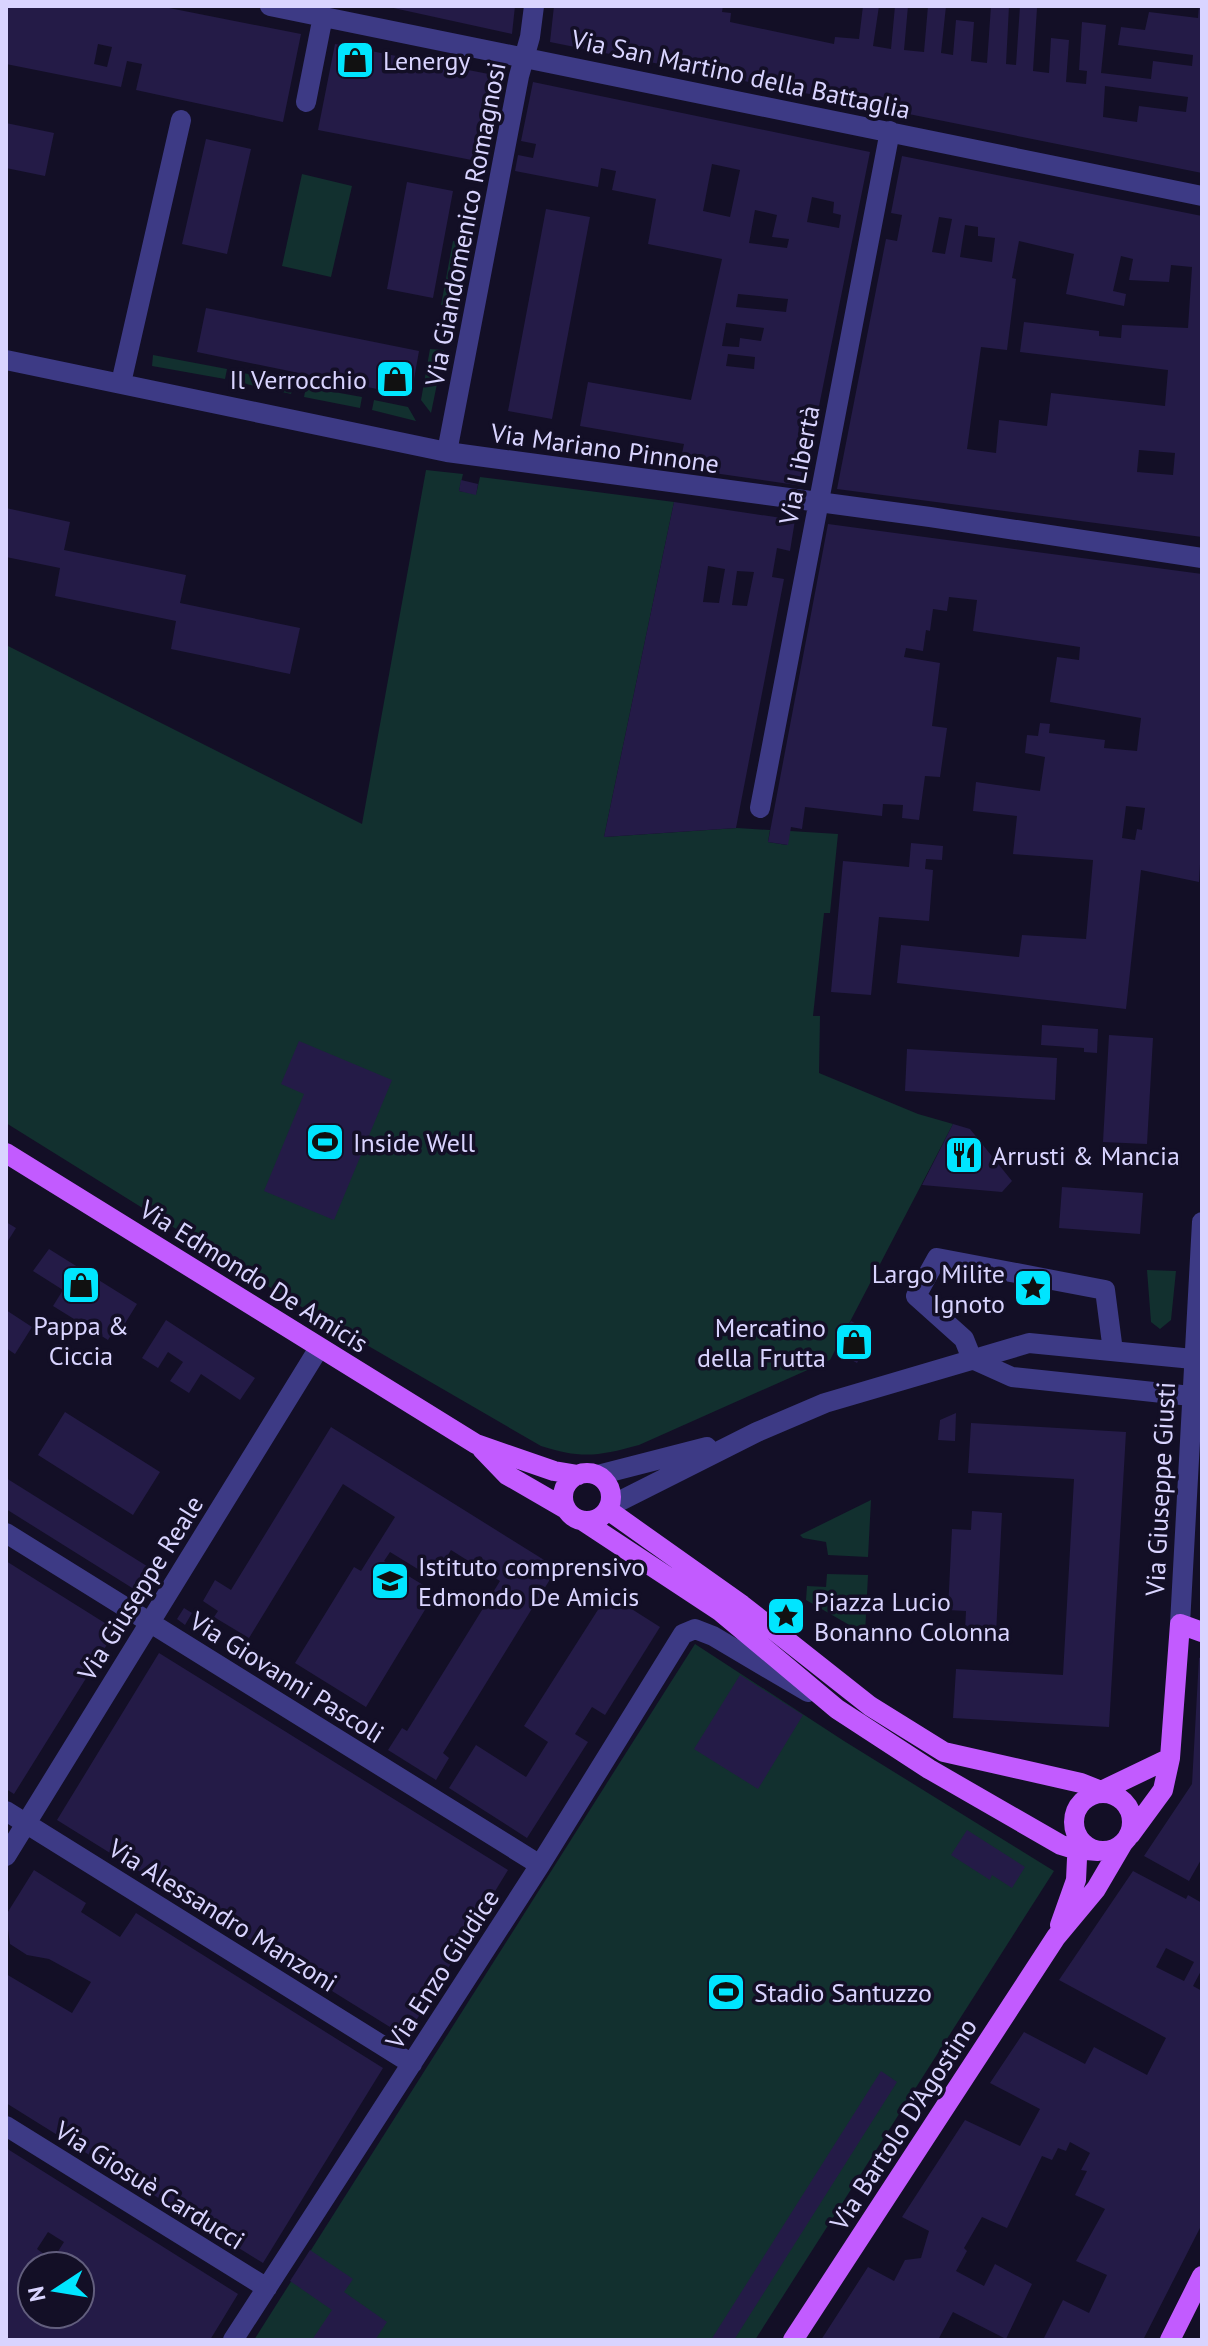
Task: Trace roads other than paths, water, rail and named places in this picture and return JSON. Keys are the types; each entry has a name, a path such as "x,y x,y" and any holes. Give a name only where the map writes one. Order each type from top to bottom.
{"main road":[{"name":"Via Edmondo De Amicis","path":"6,1153 476,1444"},
{"path":"476,1444 554,1471 588,1475 607,1483 612,1494 609,1508 601,1518 574,1515 563,1499 564,1489 588,1475"},
{"path":"476,1444 507,1475 574,1515 721,1612 837,1709 929,1769 1061,1845 1116,1849 1126,1839 1133,1824 1131,1813 1126,1803 1117,1796 1081,1783 944,1752 870,1706 742,1605 609,1508"},
{"path":"1180,1624 1202,1632"},
{"name":"Via Giuseppe Giusti","path":"1056,1937 1096,1889 1126,1839 1163,1790 1170,1758 1180,1624"},
{"path":"1056,1937 1085,1846 1075,1827 1079,1807 1101,1792 1170,1758"},
{"name":"Via Bartolo D'Agostino","path":"793,2340 1056,1937"},
{"path":"1170,2340 1202,2276"}],"street":[{"name":"Via San Martino della Battaglia","path":"270,6 1202,196"},
{"name":"Via Giandomenico Romagnosi","path":"447,452 534,6"},
{"path":"306,102 323,16"},
{"path":"121,383 181,120"},
{"name":"Via Libertà","path":"760,808 890,131"},
{"name":"Via Mariano Pinnone","path":"6,360 447,452 930,517 1202,558"},
{"name":"Via Giuseppe Giusti","path":"1180,1624 1202,1222"},
{"path":"1113,1351 1105,1290 937,1258 916,1296 964,1339 972,1359 1012,1377 1195,1393"},
{"path":"609,1508 757,1432 825,1403 1029,1343 1193,1359"},
{"name":"Via Giuseppe Reale","path":"6,1856 319,1348"},
{"path":"588,1475 642,1466 757,1432"},
{"name":"Via Giovanni Pascoli","path":"6,1533 540,1865"},
{"name":"Via Enzo Giudice","path":"233,2340 540,1865 683,1634 695,1629 713,1636 837,1709"},
{"name":"Via Alessandro Manzoni","path":"6,1811 412,2064"},
{"name":"Via Giosuè Carducci","path":"6,2126 267,2288"}],"place":[{"name":"Lenergy","path":"355,60"},
{"name":"Il Verrocchio","path":"395,379"},
{"name":"Inside Well","path":"325,1142"},
{"name":"Arrusti & Mancia","path":"964,1155"},
{"name":"Pappa & Ciccia","path":"81,1285"},
{"name":"Largo Milite Ignoto","path":"1033,1288"},
{"name":"Mercatino della Frutta","path":"854,1342"},
{"name":"Istituto comprensivo Edmondo De Amicis","path":"390,1581"},
{"name":"Piazza Lucio Bonanno Colonna","path":"786,1616"},
{"name":"Stadio Santuzzo","path":"726,1992"}]}
